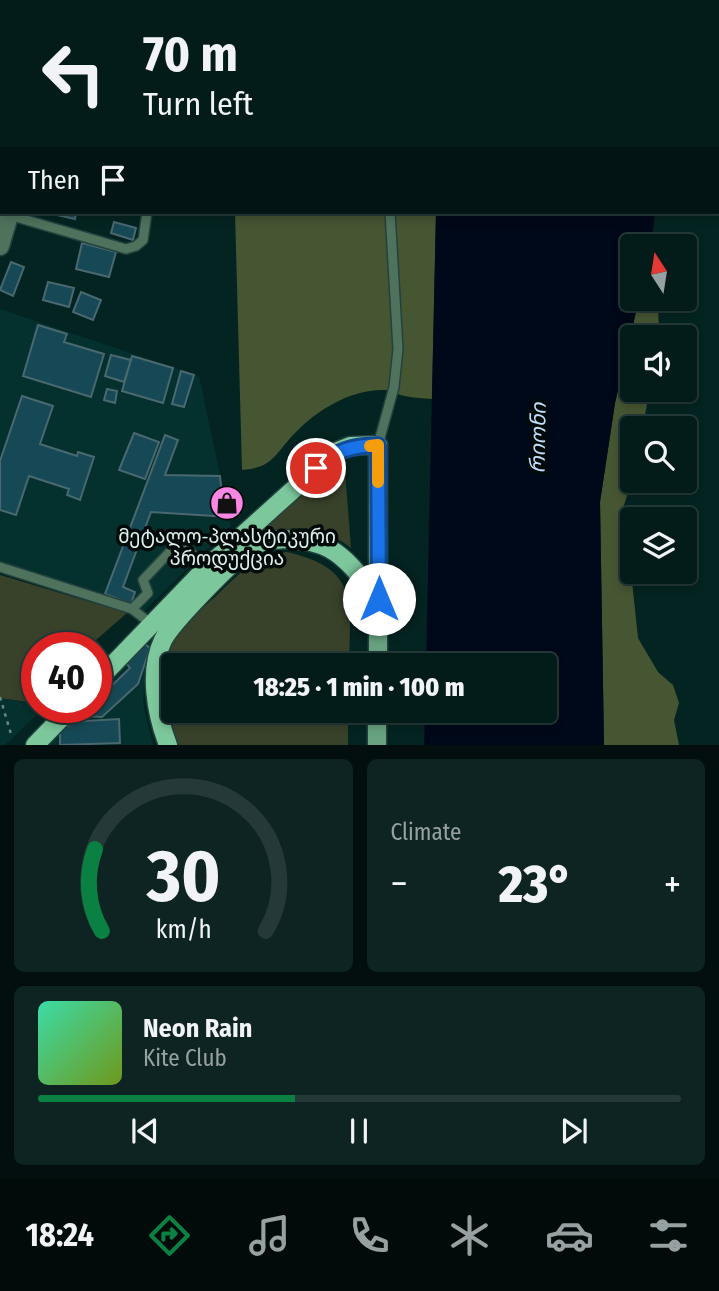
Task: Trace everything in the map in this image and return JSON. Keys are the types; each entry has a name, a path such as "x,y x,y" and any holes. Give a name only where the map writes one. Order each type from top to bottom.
{"main road":[{"path":"112,666 205,569 335,452 350,446 378,445"},
{"path":"168,745 156,705 156,663 163,641 180,616 253,546 286,539 308,542 330,550 346,562 379,599"},
{"path":"35,745 56,723"}],"street":[{"path":"0,246 9,214"},
{"path":"378,445 378,653"},
{"path":"377,723 377,745"}],"lane":[{"path":"9,214 125,249 136,246 143,240 147,214"},
{"path":"378,445 394,387 398,349 390,214"},
{"path":"132,609 148,593 142,580 181,540 205,569"},
{"path":"0,567 132,609 153,625"}],"path":[{"path":"0,697 11,734"}],"shaded area":[{"path":"0,309 199,376 231,526 143,612 0,568"},
{"path":"154,636 146,663 143,703 153,745 45,745 67,723 112,723 112,678"},
{"path":"0,698 21,701 21,723 28,723 5,745 0,745"}],"green space":[{"path":"235,214 436,214 432,399 408,397 384,390 348,397 326,408 306,423 268,462 253,469 242,470"},
{"path":"636,312 658,312 659,325 633,325"},
{"path":"620,381 620,402 648,402 645,416 620,416 620,493 628,493 623,507 620,507 620,584 632,584 638,638 658,672 673,685 679,703 674,720 679,745 604,745 600,502"},
{"path":"335,467 345,471 351,548 318,530 298,528 261,534 259,529 323,470"},
{"path":"287,552 311,559 328,568 339,579 346,591 349,606 349,653 168,653 187,622 243,571 258,560"},
{"path":"0,575 127,613 105,632 21,632 21,701 0,698"},
{"path":"170,723 348,723 348,745 179,745"}],"water":[{"name":"რიონი","path":"436,214 655,214 652,234 620,234 620,312 636,312 633,325 620,325 620,381 600,502 604,745 424,745 425,723 557,723 557,653 426,653"}],"building":[{"path":"53,214 76,214 75,219"},
{"path":"114,222 136,228 133,240 111,233"},
{"path":"82,243 116,252 109,277 76,269"},
{"path":"11,262 24,267 13,296 0,290"},
{"path":"48,282 74,288 69,307 43,300"},
{"path":"81,292 101,300 93,320 73,312"},
{"path":"38,325 67,334 64,342 104,354 91,397 23,376"},
{"path":"111,355 131,360 124,382 105,376"},
{"path":"132,356 173,368 163,403 122,391"},
{"path":"181,371 194,375 184,407 172,404"},
{"path":"107,389 117,391 115,403 104,400"},
{"path":"22,396 53,406 40,444 77,456 78,452 94,457 80,500 67,495 69,489 29,476 16,515 0,510 0,461"},
{"path":"134,433 159,442 145,479 119,470"},
{"path":"165,435 178,440 165,475 220,476 224,514 214,516 151,512 123,587 135,592 131,604 105,594"},
{"path":"145,644 150,648 138,684 112,708 112,685 130,668 126,663"},
{"path":"112,719 119,719 120,743 60,745 60,726 68,726 68,723 112,723"}],"slow traffic":[{"path":"370,446 378,445 378,482"}],"place":[{"name":"მეტალო-პლასტიკური პროდუქცია","path":"227,503"}],"route":[{"path":"316,468 335,452 350,446 378,445 379,599"}]}
